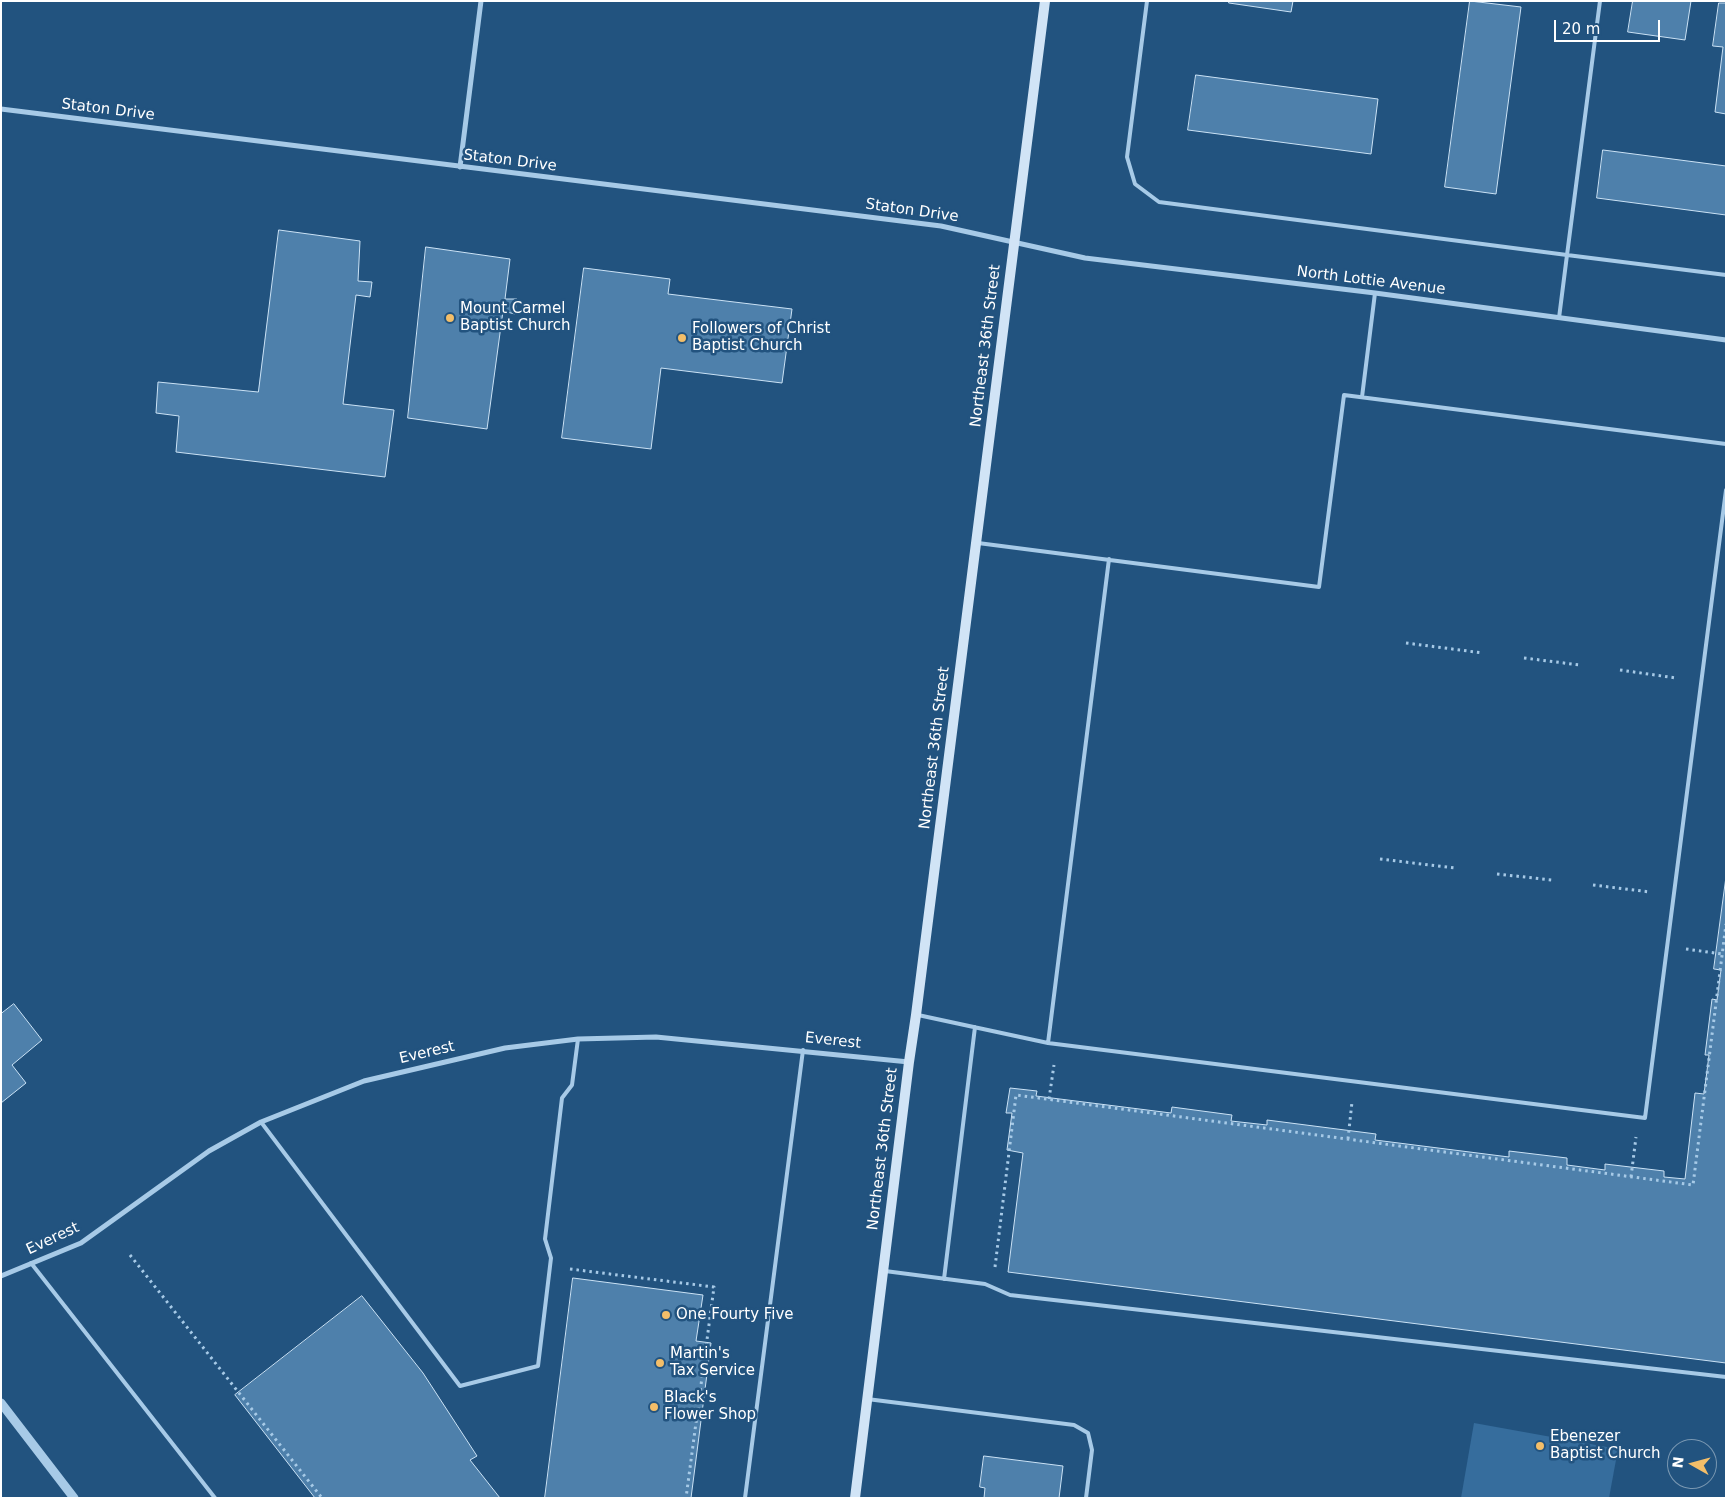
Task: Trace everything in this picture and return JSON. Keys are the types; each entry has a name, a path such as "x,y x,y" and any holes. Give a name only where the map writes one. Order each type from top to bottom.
{"main road":[{"name":"Northeast 36th Street","path":"856,1498 882,1271 1045,1"}],"street":[{"path":"460,167 482,1"},
{"name":"Staton Drive","path":"1,109 941,226 1014,242"},
{"name":"North Lottie Avenue","path":"1014,242 1085,258 1726,340"},
{"name":"Everest","path":"1,1276 81,1243 209,1150 260,1122 364,1081 505,1048 578,1040 656,1037 803,1050 909,1062"},
{"path":"1,1403 74,1498"}],"lane":[{"path":"1148,1 1127,157 1135,184 1159,202 1726,275"},
{"path":"1559,318 1600,1"},
{"path":"1362,397 1375,294"},
{"path":"975,543 1319,587 1344,394 1726,444"},
{"path":"916,1014 1048,1043 1645,1118 1726,490"},
{"path":"1048,1043 1109,560"},
{"path":"944,1279 975,1027"},
{"path":"260,1122 460,1386 538,1366 551,1258 545,1239 562,1098 572,1085 578,1040"},
{"path":"745,1498 803,1050"},
{"path":"31,1263 215,1498"},
{"path":"882,1271 985,1284 1010,1296 1726,1377"},
{"path":"867,1399 1074,1425 1088,1433 1092,1450 1086,1498"}],"path":[{"path":"1406,644 1483,653"},
{"path":"1524,658 1580,665"},
{"path":"1620,670 1676,678"},
{"path":"1380,859 1455,868"},
{"path":"1497,874 1552,880"},
{"path":"1593,885 1650,892"},
{"path":"993,1288 1016,1095 1693,1185 1726,924"},
{"path":"1685,949 1722,954"},
{"path":"1049,1099 1056,1044"},
{"path":"1348,1139 1355,1081"},
{"path":"1631,1177 1638,1116"},
{"path":"130,1254 322,1498"},
{"path":"550,1266 714,1287 686,1498"}],"shaded area":[{"path":"1474,1423 1618,1449 1609,1498 1461,1498"}],"building":[{"path":"1229,1 1293,1 1291,12 1229,3"},
{"path":"1470,1 1521,7 1496,194 1445,187"},
{"path":"1633,1 1691,1 1685,40 1628,32"},
{"path":"1719,3 1726,3 1726,114 1715,112 1723,47 1713,46"},
{"path":"1196,75 1378,99 1371,154 1188,130"},
{"path":"1603,150 1726,166 1726,215 1597,198"},
{"path":"279,230 360,241 358,281 372,282 370,297 356,295 343,404 394,410 385,477 176,452 179,416 156,413 158,382 258,392"},
{"path":"426,247 510,259 505,299 517,299 515,314 503,311 487,429 408,418"},
{"name":"Followers of Christ Baptist Church","path":"584,268 670,279 668,294 792,309 782,383 661,368 651,449 562,438"},
{"path":"1726,877 1726,1363 1008,1272 1023,1153 1007,1150 1012,1113 1006,1113 1010,1088 1037,1091 1036,1096 1171,1113 1172,1107 1232,1115 1231,1121 1267,1125 1267,1120 1376,1134 1375,1140 1509,1157 1509,1151 1567,1158 1567,1165 1605,1170 1605,1164 1664,1171 1664,1177 1685,1179 1695,1093 1704,1094 1709,1055 1705,1055 1712,999 1717,1000 1721,970 1714,969"},
{"path":"14,1004 42,1040 12,1065 26,1083 1,1103 1,1014"},
{"path":"573,1278 703,1295 696,1341 711,1343 691,1498 545,1498"},
{"path":"362,1296 423,1373 477,1456 470,1460 500,1498 315,1498 235,1395"},
{"path":"984,1456 1063,1466 1059,1498 984,1498 985,1488 980,1487"}],"place":[{"name":"Mount Carmel Baptist Church","path":"450,318"},
{"name":"Followers of Christ Baptist Church","path":"682,338"},
{"name":"One Fourty Five","path":"666,1315"},
{"name":"Martin's Tax Service","path":"660,1363"},
{"name":"Black's Flower Shop","path":"654,1407"},
{"name":"Ebenezer Baptist Church","path":"1540,1446"}]}
